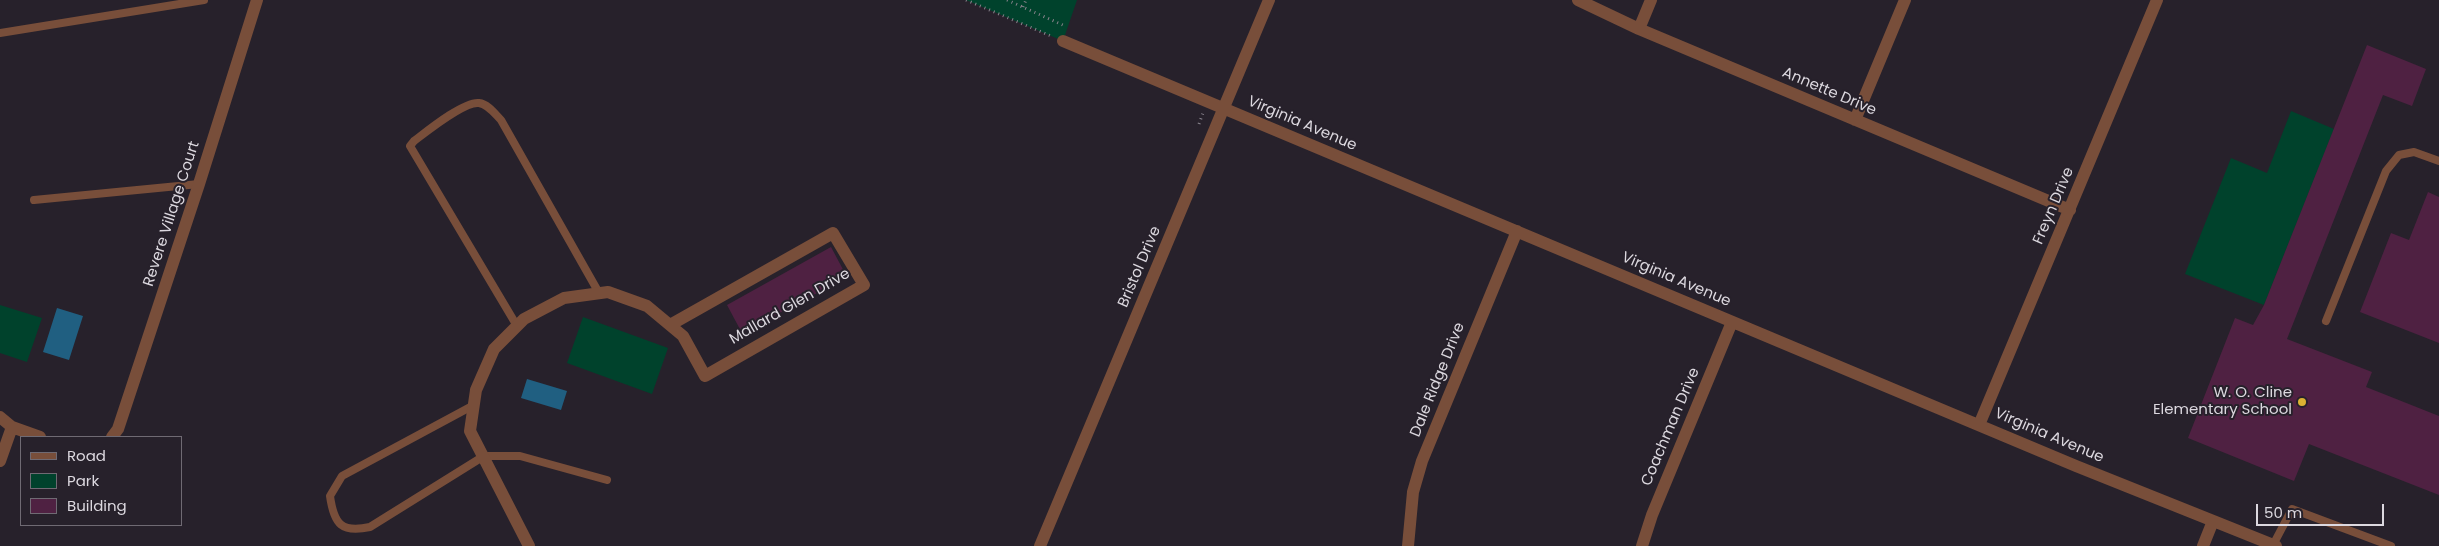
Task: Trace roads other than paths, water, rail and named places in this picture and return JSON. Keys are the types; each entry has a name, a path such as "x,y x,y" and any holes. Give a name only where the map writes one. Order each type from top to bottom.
{"street":[{"name":"Revere Village Court","path":"113,436 118,429 199,184 257,0"},
{"name":"Bristol Drive","path":"1040,546 1269,0"},
{"name":"Annette Drive","path":"1578,0 1639,29 2070,210"},
{"path":"1639,29 1651,0"},
{"path":"1855,120 1905,0"},
{"name":"Freyn Drive","path":"1979,425 2157,0"},
{"name":"Virginia Avenue","path":"1063,41 1979,425 2275,545"},
{"name":"Dale Ridge Drive","path":"1408,546 1413,492 1422,460 1517,231"},
{"name":"Mallard Glen Drive","path":"530,546 470,431 476,390 494,349 524,319 564,298 608,292 647,306 683,336 705,376 864,285 833,233 670,325"},
{"name":"Coachman Drive","path":"1642,546 1652,515 1732,322"},
{"path":"0,417 12,427 37,436"},
{"path":"0,461 12,427"},
{"path":"2203,546 2213,520"}],"lane":[{"path":"0,33 204,0"},
{"path":"517,326 410,146 414,141 446,119 474,103 486,106 501,120 599,293"},
{"path":"2326,321 2386,171 2399,155 2414,152 2439,161"},
{"path":"34,200 199,184"},
{"path":"474,404 342,476 332,491 332,509 336,519 344,527 354,530 370,527 484,456 520,456 607,480"},
{"path":"2275,545 2292,509 2391,546"}],"water":[{"path":"57,308 83,316 69,360 43,352"},
{"path":"527,379 567,391 561,410 521,398"}],"place":[{"name":"W. O. Cline Elementary School","path":"2302,402"}]}
